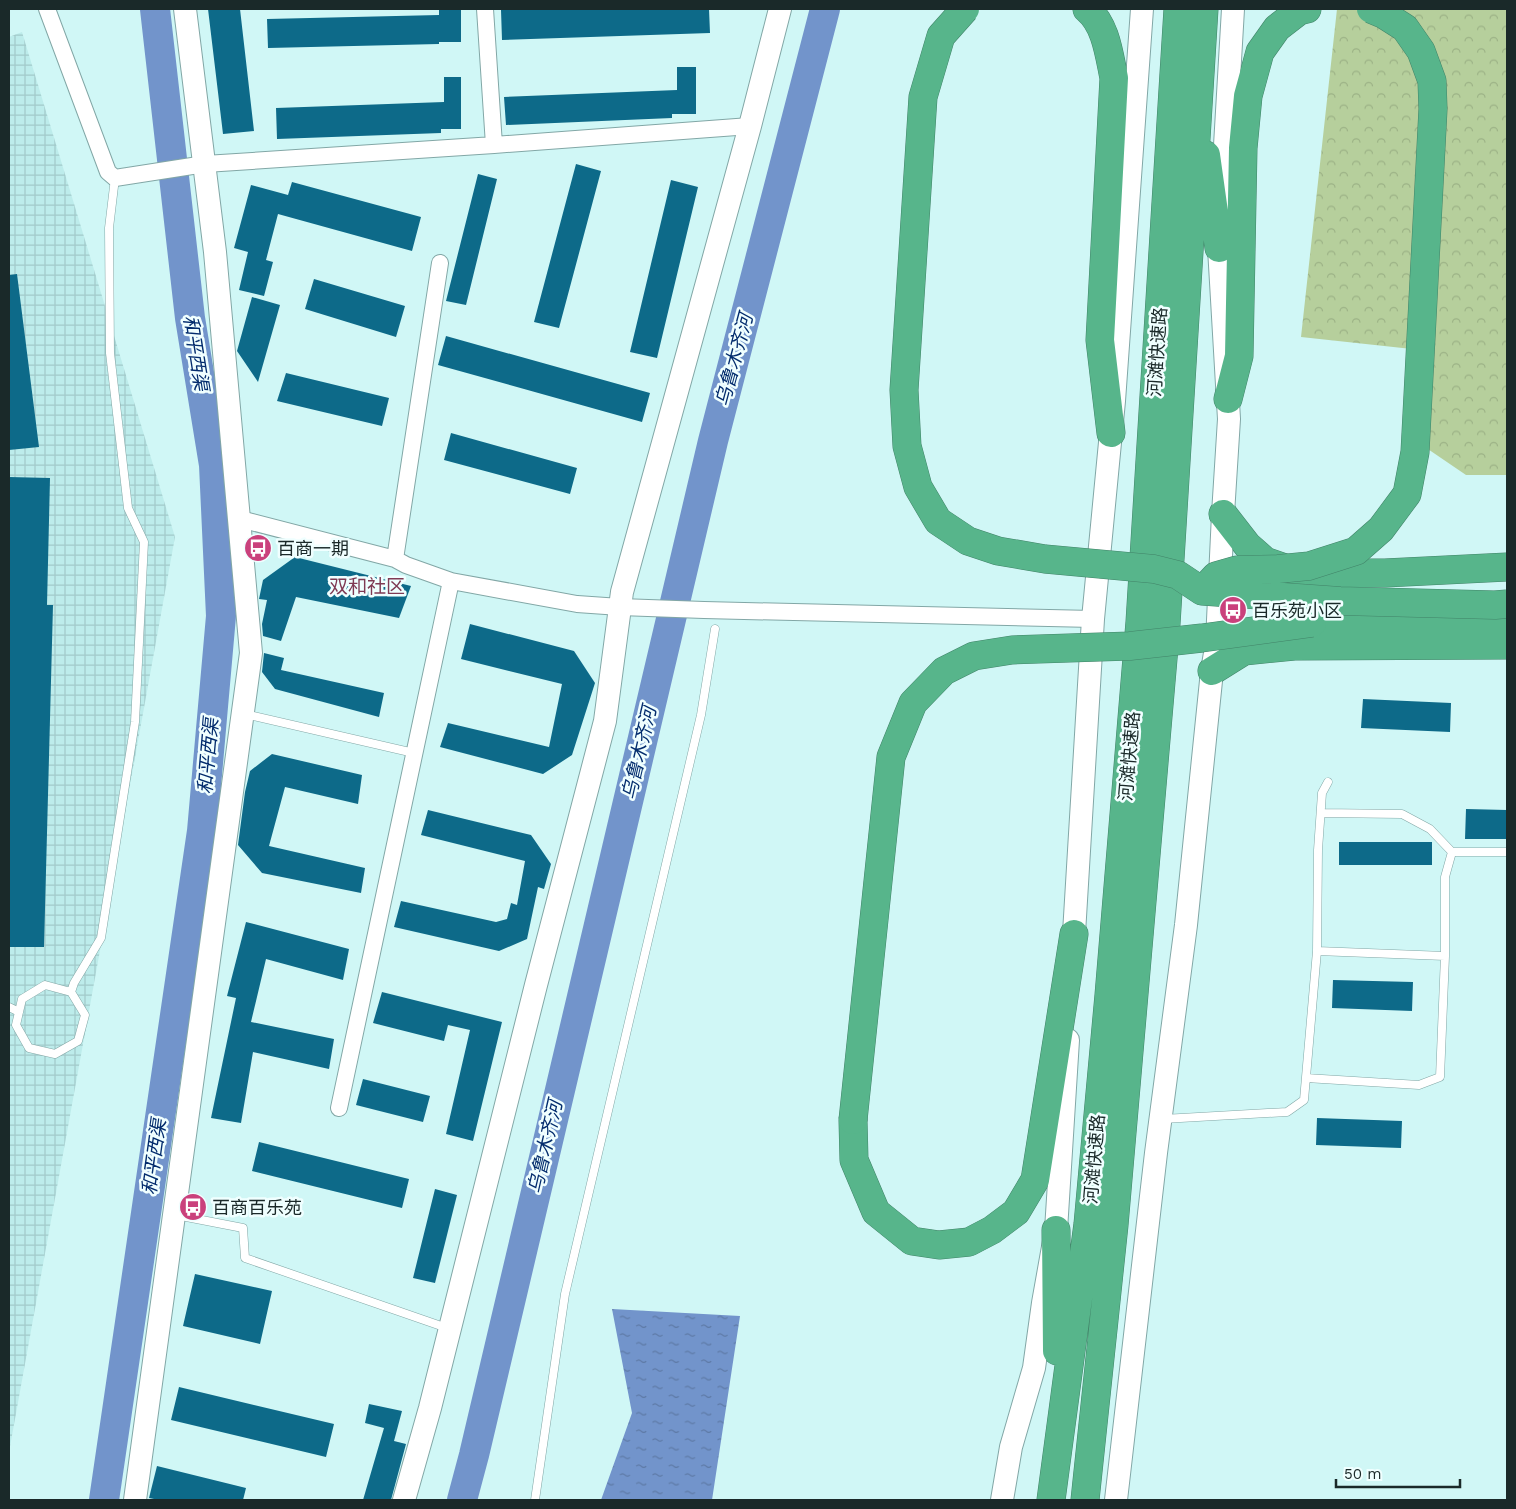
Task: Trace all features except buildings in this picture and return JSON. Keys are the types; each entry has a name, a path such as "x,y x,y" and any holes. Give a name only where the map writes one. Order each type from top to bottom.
{"highway":[{"path":"965,9 941,36 923,97 904,390 907,446 918,488 938,520 968,541 998,551 1044,559 1154,569 1178,575 1202,591 1340,601 1507,604"},
{"path":"1087,9 1092,14 1105,38 1114,78 1100,340 1111,434"},
{"name":"河滩快速路","path":"1051,1500 1088,1224 1132,720 1140,622 1178,9"},
{"name":"河滩快速路","path":"1085,1500 1116,1205 1165,633 1204,9"},
{"path":"1228,399 1240,356 1244,148 1248,96 1260,52 1277,28 1299,11 1307,9"},
{"path":"1202,591 1216,576 1237,570 1309,566 1356,551 1382,529 1407,494 1415,452 1433,109 1432,81 1421,51 1405,28 1371,9"},
{"path":"1198,107 1219,248"},
{"path":"1223,514 1247,544 1265,560 1299,574 1385,574 1507,567"},
{"path":"1074,934 1035,1180 1016,1212 992,1230 969,1242 939,1245 912,1241 876,1212 854,1160 853,1120 891,757 913,703 944,671 974,656 1012,650 1130,646 1312,623 1450,628 1507,624"},
{"path":"1214,662 1244,651 1294,646 1507,645"},
{"path":"1056,1230 1060,1435"}],"street":[{"path":"47,9 108,172 122,177 204,164 750,126"},
{"path":"135,1500 251,653 216,262 185,9"},
{"path":"485,9 494,145"},
{"path":"404,1500 430,1408 536,985 605,722 629,607 622,592 750,126 780,9"},
{"path":"1002,1500 1010,1447 1034,1368 1056,1230 1093,619 1111,434 1142,9"},
{"path":"1116,1500 1160,1119 1186,925 1217,641 1230,419 1219,248 1233,9"},
{"path":"395,559 440,263"},
{"path":"1223,514 1236,554 1257,575 1277,585 1309,593 1361,596 1478,595 1507,592"},
{"path":"240,520 395,559 406,565 451,581 577,604 704,610 1093,619"},
{"path":"339,1108 451,581"},
{"path":"1214,662 1242,639 1298,632 1422,637 1507,634"}],"lane":[{"path":"71,992 74,983 101,938 135,722 144,542 128,508 110,353 110,228 122,177"},
{"path":"535,1500 565,1294 700,715 715,629"},
{"path":"243,713 414,754"},
{"path":"1160,1119 1287,1112 1304,1100 1316,951 1320,813 1322,793 1328,782"},
{"path":"1320,813 1402,814 1430,829 1452,852 1507,852"},
{"path":"1306,1078 1419,1085 1440,1077 1445,956 1445,877 1452,852"},
{"path":"1316,951 1445,956"},
{"path":"45,985 71,992 85,1015 78,1041 55,1054 29,1048 16,1025 22,999 45,985"},
{"path":"9,1007 19,1012"},
{"path":"174,1215 244,1228 245,1258 450,1329"}],"shaded area":[{"path":"22,32 175,537 9,1452 9,37"}],"green space":[{"path":"1337,9 1507,9 1507,475 1466,475 1419,443 1421,350 1301,337"}],"water":[{"path":"612,1309 740,1316 712,1500 601,1500 632,1413"}],"waterway":[{"name":"和平西渠","path":"104,1500 202,831 221,616 214,465 190,318 155,9"},
{"name":"乌鲁木齐河","path":"462,1500 713,441 825,9"}],"place":[{"name":"百商一期","path":"258,548"},
{"name":"百乐苑小区","path":"1233,610"},
{"name":"百商百乐苑","path":"193,1207"}],"district":[{"name":"双和社区","path":"367,586"}]}
